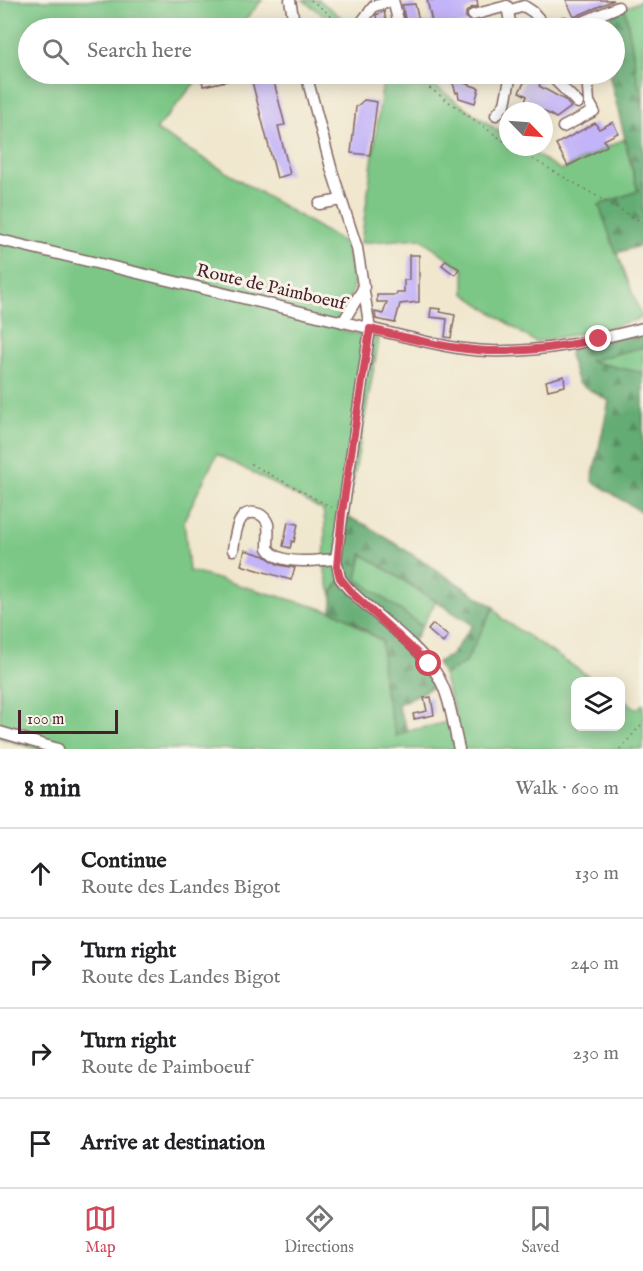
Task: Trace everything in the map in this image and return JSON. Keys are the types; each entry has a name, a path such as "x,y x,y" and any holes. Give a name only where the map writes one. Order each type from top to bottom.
{"street":[{"path":"290,0 293,18"},
{"path":"365,18 374,6 387,3 386,0"},
{"path":"393,0 398,18"},
{"path":"473,15 520,4 538,18"},
{"path":"592,18 618,7"},
{"path":"304,84 357,248 370,329 336,559 340,578 437,675 443,687 459,749"},
{"path":"495,115 505,104 509,84"},
{"path":"559,84 578,103"},
{"path":"563,127 594,111 589,102 588,84"},
{"path":"319,204 341,200"},
{"name":"Route de Paimboeuf","path":"0,240 444,346 488,351 540,350 579,344 643,328"},
{"path":"343,322 364,286"},
{"path":"233,550 235,532 241,519 250,512 266,519 268,548 276,556 309,562 336,559"},
{"path":"0,732 58,749"}],"path":[{"path":"311,0 334,18"},
{"path":"424,84 499,138"},
{"path":"528,156 643,223"},
{"path":"251,464 342,513"},
{"path":"620,749 643,723"}],"green space":[{"path":"0,0 262,0 247,18 18,18 18,84 194,84 156,130 346,244 354,284 350,299 339,309 338,329 379,339 348,509 343,575 332,594 325,572 323,510 217,454 184,520 189,571 344,615 358,627 382,641 383,683 396,736 457,720 443,675 465,663 494,607 502,619 590,677 571,677 571,731 625,731 625,701 637,709 643,704 643,749 37,749 0,738"},
{"path":"303,0 319,0 342,18 327,18"},
{"path":"643,0 643,110 625,8"},
{"path":"625,8 643,110 643,245 616,253 599,205 638,191 611,84 625,84 625,18 612,18 612,15"},
{"path":"383,84 432,84 499,132 499,156 538,156 561,170 624,139 638,191 599,205 642,318 603,329 535,342 464,293 464,270 420,238 361,243"},
{"path":"643,332 643,347 589,361 643,373 643,513 592,481 609,401 578,383 569,355 570,349"},
{"path":"643,347 643,373 588,361"},
{"path":"347,517 366,525 494,607 465,663 443,675 437,662 450,656 473,625 362,554 357,579 422,626 408,651 424,668 435,686 397,705 408,731 396,736 383,683 382,641 351,620 332,611 332,594 343,575 342,559"},
{"path":"362,554 436,601 422,626 357,579"}],"building":[{"path":"427,0 477,0 478,6 466,12 467,18 431,18"},
{"path":"566,0 614,0 574,17"},
{"path":"415,4 418,18 405,18 402,5"},
{"path":"384,11 385,18 376,18 376,15"},
{"path":"253,84 275,84 285,125 278,126 290,174 277,178"},
{"path":"453,84 467,84 479,88 475,103 459,98 458,92 456,93"},
{"path":"523,84 540,84 539,86 565,100 571,107 556,118 553,116 553,102 525,102 527,96 519,92"},
{"path":"364,100 377,102 370,155 351,153 356,107"},
{"path":"613,122 618,133 604,140 607,146 568,166 556,144 595,123 599,129"},
{"path":"409,255 419,255 419,302 400,304 395,323 376,319 375,312 383,314 387,302 377,302 377,295 396,295 397,292 404,292 404,280 409,280"},
{"path":"446,260 459,269 455,275 442,265"},
{"path":"431,308 441,309 440,312 455,315 451,338 445,337 447,319 430,317"},
{"path":"564,376 565,386 548,390 546,381"},
{"path":"288,522 298,524 294,542 292,541 290,548 283,546"},
{"path":"245,550 265,556 279,565 295,568 291,580 241,565"},
{"path":"433,624 448,636 443,643 428,630"},
{"path":"431,697 434,715 414,719 413,714 427,711 424,698"}],"route":[{"path":"429,664 354,595 340,578 337,567 342,513 370,329 444,346 488,351 540,350 599,339"}]}
